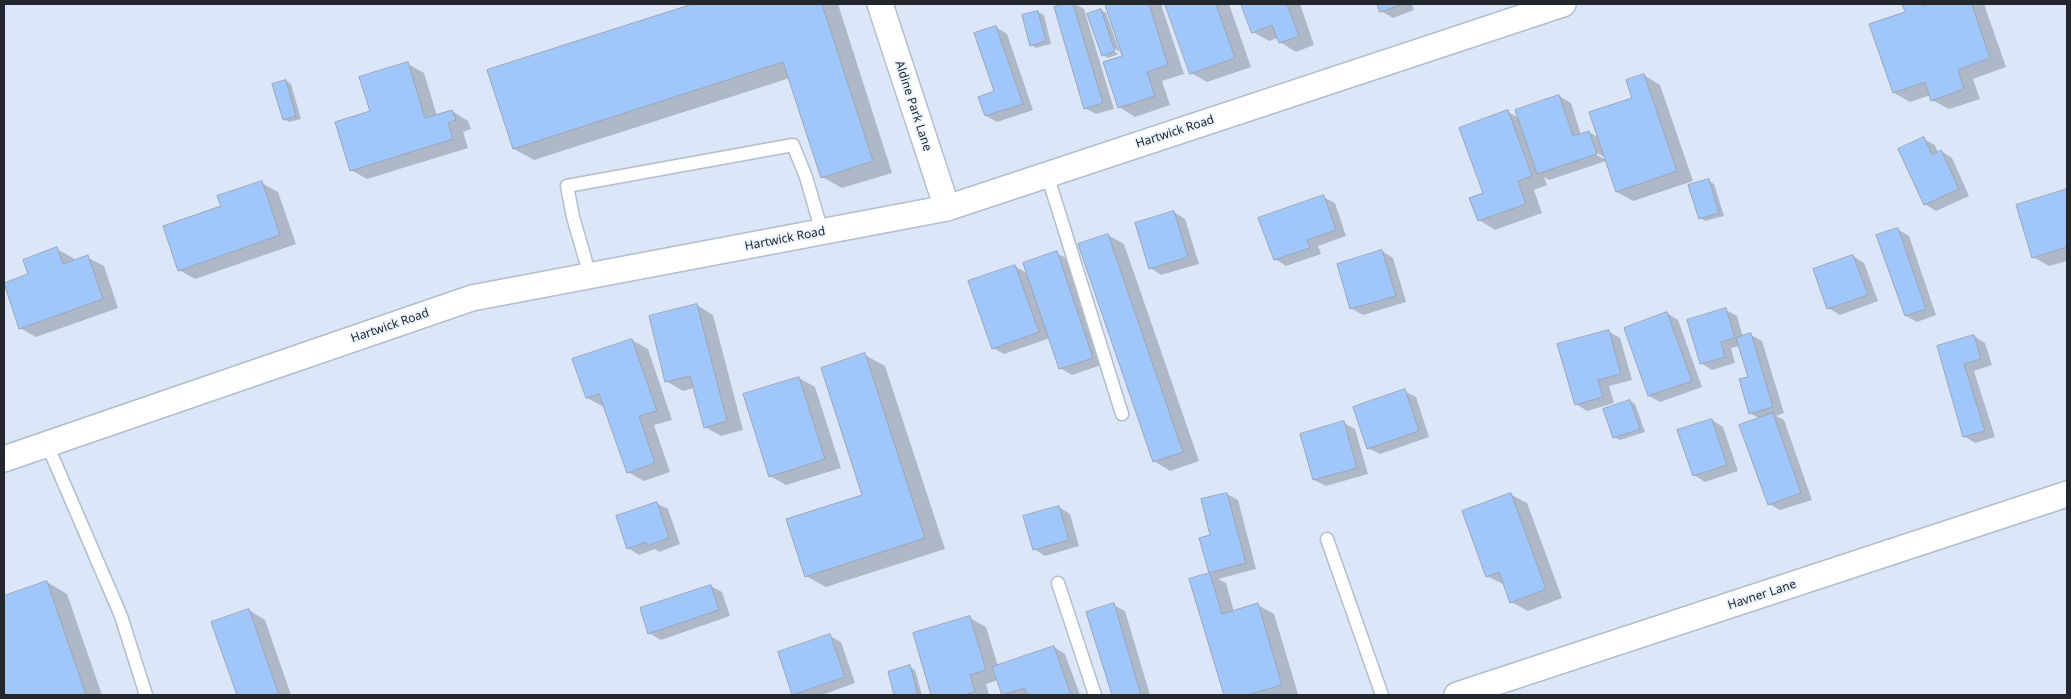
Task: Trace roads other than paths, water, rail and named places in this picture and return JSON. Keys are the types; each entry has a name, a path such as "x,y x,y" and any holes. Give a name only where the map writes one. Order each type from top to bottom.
{"street":[{"name":"Aldine Park Lane","path":"880,4 947,208"},
{"name":"Hartwick Road","path":"4,459 472,298 947,208 1562,4"},
{"name":"Havner Lane","path":"1457,695 2067,494"}],"lane":[{"path":"590,276 573,217 567,186 793,146 806,177 822,232"},
{"path":"1047,174 1122,414"},
{"path":"47,444 121,616 146,695"},
{"path":"1327,539 1382,695"},
{"path":"1058,583 1095,695"}]}
